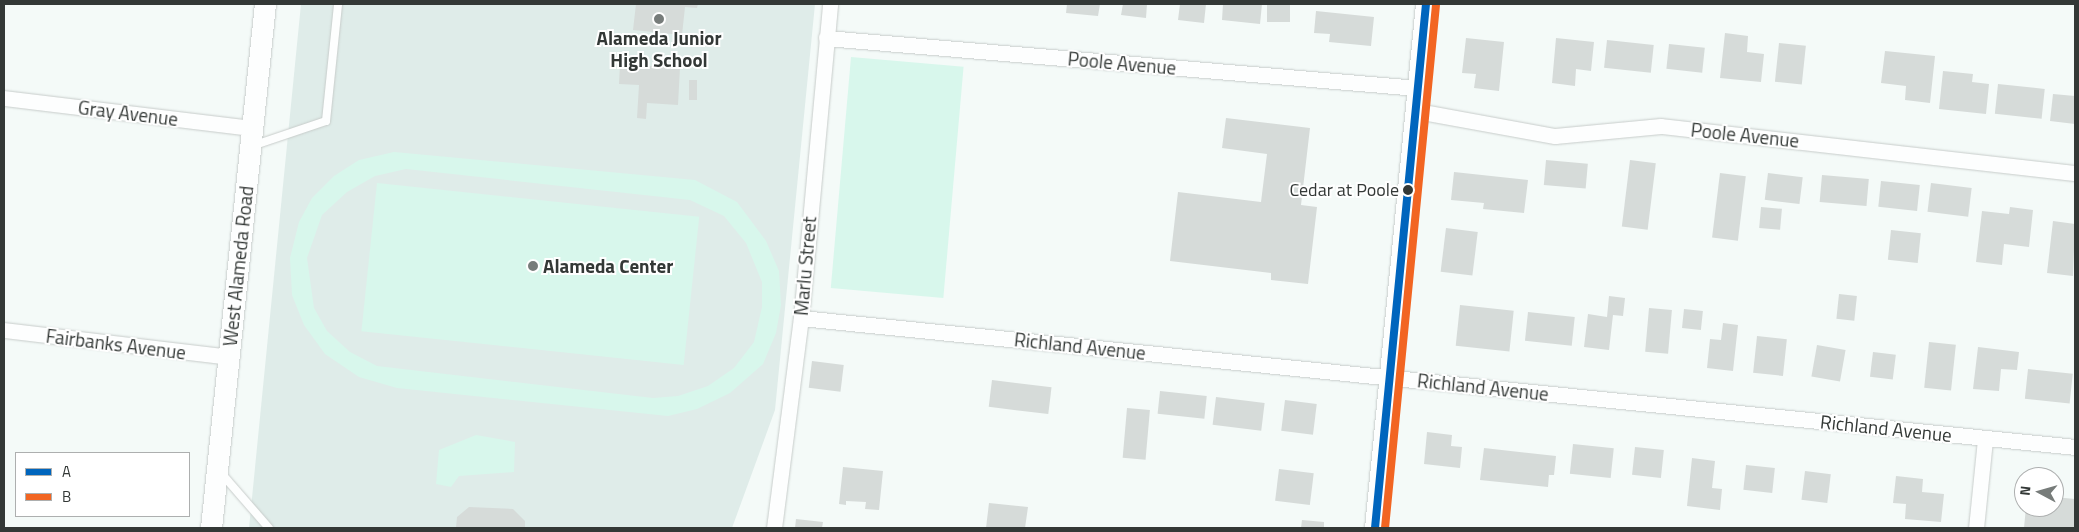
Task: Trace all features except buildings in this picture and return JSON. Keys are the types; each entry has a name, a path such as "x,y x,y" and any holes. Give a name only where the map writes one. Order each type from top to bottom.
{"street":[{"name":"West Alameda Road","path":"211,528 265,4"},
{"name":"Marlu Street","path":"774,528 801,318 830,4"},
{"path":"1374,528 1417,111 1426,4"},
{"name":"Poole Avenue","path":"826,38 1418,88"},
{"name":"Gray Avenue","path":"4,98 252,137"},
{"name":"Poole Avenue","path":"1417,111 1555,136 1660,126 2075,173"},
{"name":"Richland Avenue","path":"801,318 2075,447"},
{"name":"Fairbanks Avenue","path":"4,330 229,358"},
{"path":"1976,528 1985,439"}],"lane":[{"path":"252,137 326,121 338,4"},
{"path":"218,470 269,528"}],"shaded area":[{"name":"Alameda Center","path":"301,4 815,4 775,410 732,528 249,528"}],"green space":[{"path":"851,57 964,67 943,298 831,288"},
{"path":"394,152 695,180 737,202 766,241 779,271 781,305 776,333 763,364 730,393 697,409 668,416 397,388 359,377 325,354 304,325 292,295 290,258 299,222 312,198 334,176 359,160","holes":["406,169 690,200 724,216 746,243 762,282 762,307 754,342 734,368 708,386 678,396 653,398 377,366 350,352 327,331 314,308 307,258 322,215 347,192 375,176"]},
{"path":"377,183 699,217 684,365 361,331"},
{"path":"476,435 515,442 514,472 459,476 451,487 436,484 439,450"}],"transit line":[{"name":"A","path":"1375,528 1426,4"},
{"name":"B","path":"1385,528 1436,5"}],"place":[{"name":"Alameda Junior High School","path":"659,19"},
{"name":"Cedar at Poole","path":"1408,190"},
{"name":"Alameda Center","path":"533,266"}]}
